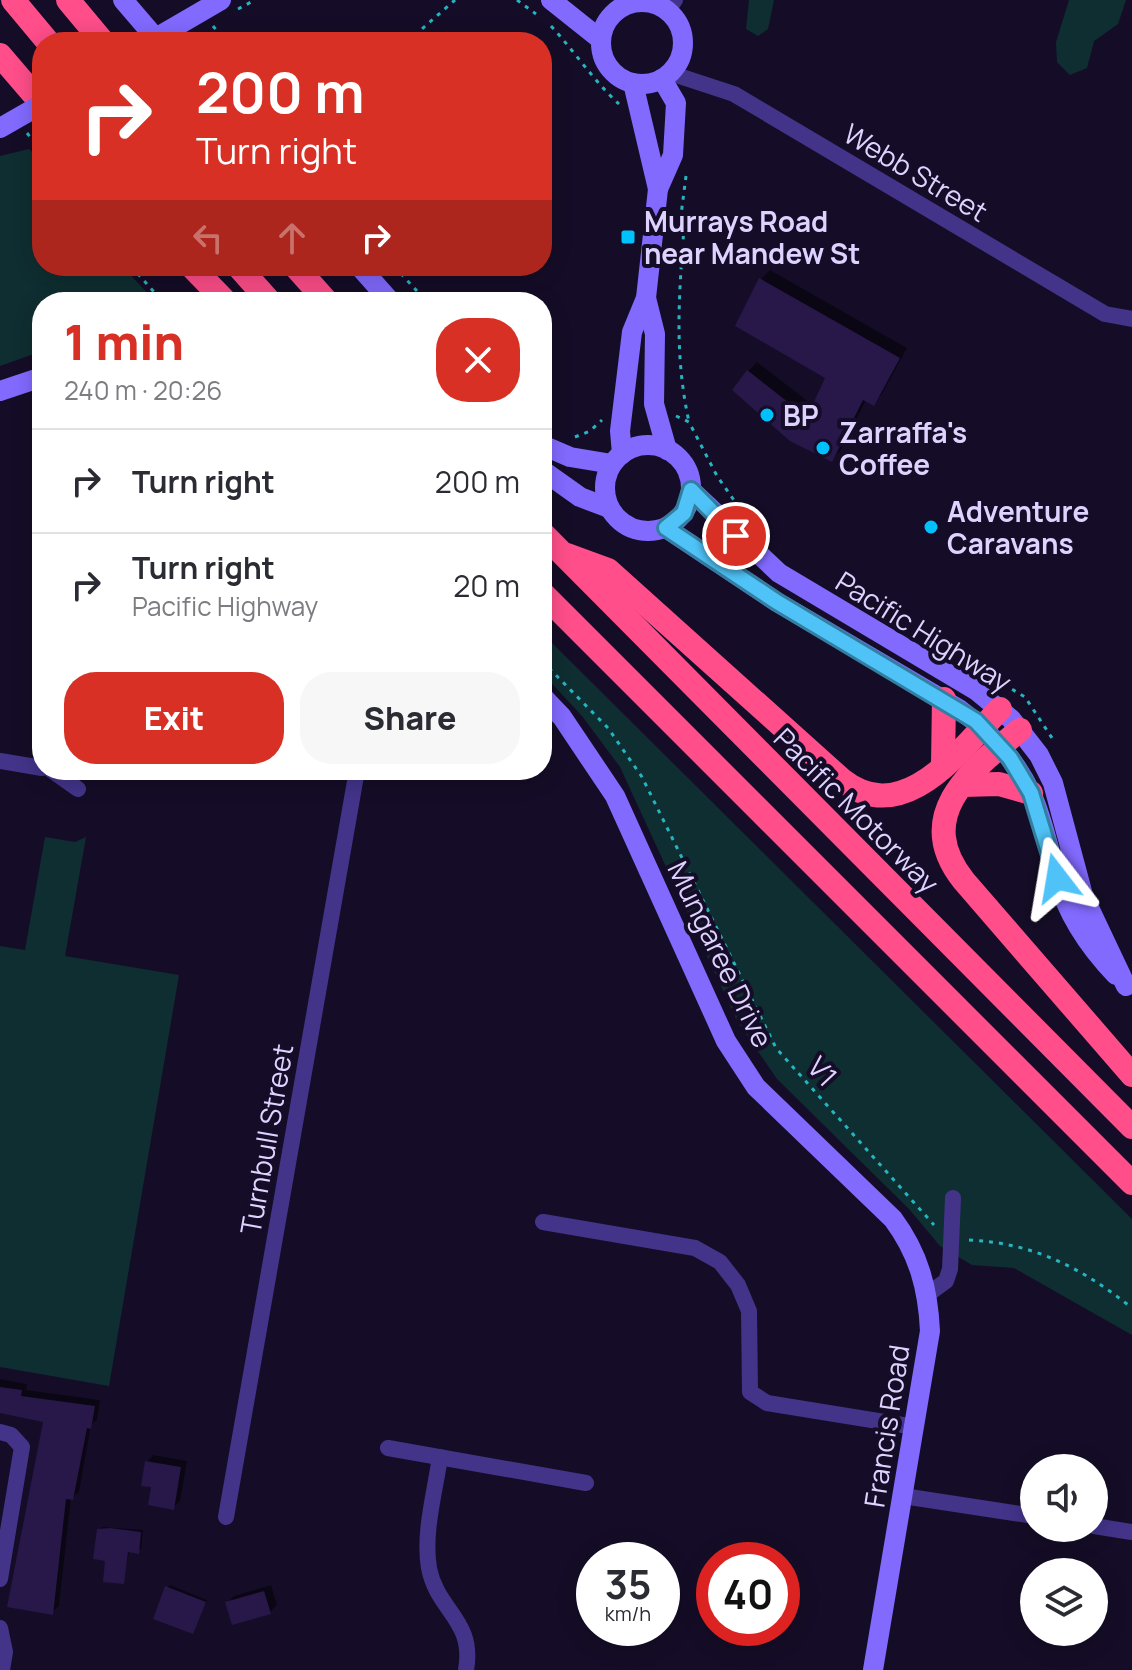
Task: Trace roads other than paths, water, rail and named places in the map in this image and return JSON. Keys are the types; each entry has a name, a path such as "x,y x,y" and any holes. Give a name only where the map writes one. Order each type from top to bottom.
{"highway":[{"path":"13,0 40,32"},
{"path":"68,0 95,32"},
{"path":"0,55 32,92"},
{"path":"201,276 216,292"},
{"path":"247,276 261,292"},
{"path":"304,276 318,292"},
{"name":"Pacific Motorway","path":"552,544 1132,1127"},
{"path":"561,553 608,570 858,791 881,797 906,794 943,766 1000,709"},
{"path":"552,603 1132,1183"},
{"path":"943,766 944,699"},
{"path":"1020,730 963,785 950,802 942,828 943,846 953,867 1132,1075"},
{"path":"963,785 999,784 1031,793"}],"street":[{"path":"123,0 150,32"},
{"path":"166,32 221,0"},
{"path":"619,3 671,5 682,34 683,48 666,76 633,83 622,79 605,63 600,39 604,26 619,3"},
{"path":"544,8 600,39"},
{"path":"609,508 604,486 617,459 632,332 646,298 658,189 673,155 676,103 666,76"},
{"name":"Webb Street","path":"666,76 734,94 1105,314 1132,319"},
{"path":"633,83 658,189"},
{"path":"0,128 32,110"},
{"path":"368,276 382,292"},
{"path":"646,298 655,334 654,404 667,450"},
{"path":"0,391 32,380"},
{"path":"552,449 570,457 617,459 644,445 667,450 685,466 691,490 684,513 666,528 640,531 627,526 609,508 580,497 552,477"},
{"name":"Pacific Highway","path":"691,490 779,573 977,691 1020,730 1053,783 1083,895 1129,989"},
{"name":"Pacific Highway","path":"666,528 777,602 944,699 982,727 1000,747 1031,793 1072,916 1095,952 1129,989"},
{"name":"Mungaree Drive","path":"552,706 615,796 726,1041 756,1087 785,1118 893,1219 908,1239 928,1294"},
{"path":"0,761 32,766"},
{"path":"65,780 78,789"},
{"name":"Turnbull Street","path":"226,1517 355,780"},
{"path":"928,1294 946,1281 953,1198"},
{"path":"543,1222 695,1248 720,1262 738,1285 749,1311 750,1392 767,1403 915,1427"},
{"name":"Francis Road","path":"873,1670 930,1331 928,1294"},
{"path":"0,1432 11,1435 22,1447 0,1579"},
{"path":"388,1448 586,1483"},
{"path":"440,1457 431,1516 429,1567 434,1582 467,1638 466,1670"},
{"path":"903,1496 1020,1514"},
{"path":"1108,1528 1132,1532"},
{"path":"0,1628 5,1652 2,1670"}],"place":[{"name":"Murrays Road near Mandew St","path":"628,237"},
{"name":"BP","path":"767,415"},
{"name":"Zarraffa's Coffee","path":"823,448"},
{"name":"Adventure Caravans","path":"931,527"}]}
